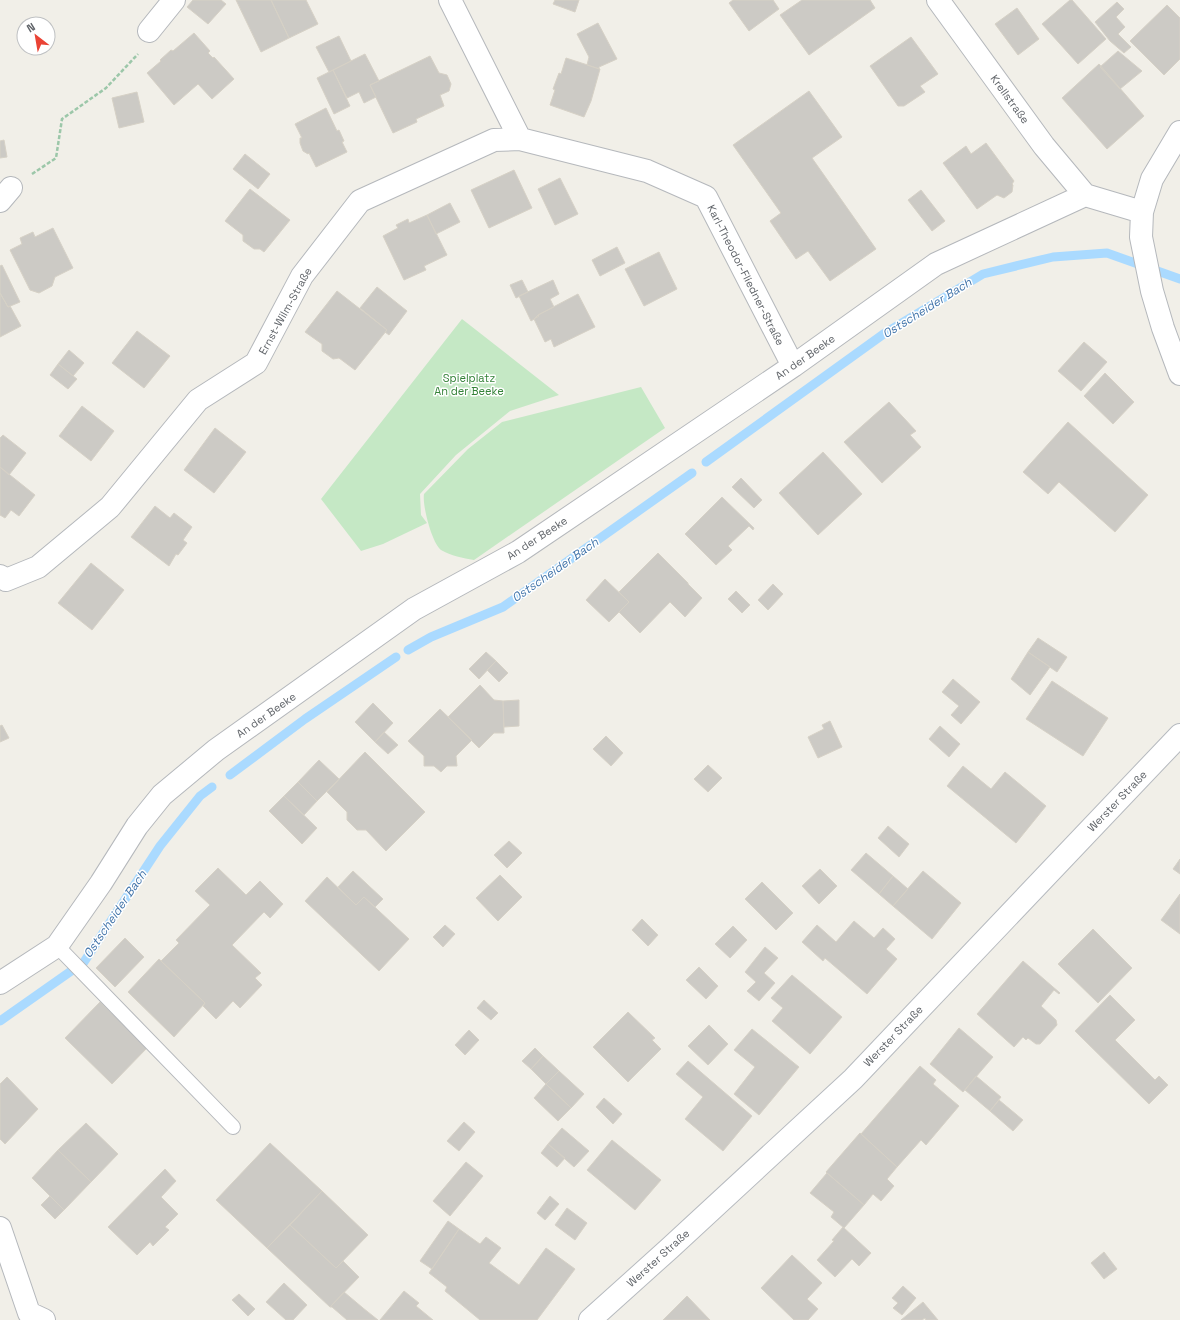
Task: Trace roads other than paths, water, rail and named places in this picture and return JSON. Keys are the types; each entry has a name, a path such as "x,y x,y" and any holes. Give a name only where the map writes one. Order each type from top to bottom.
{"street":[{"path":"149,31 174,0"},
{"path":"450,0 520,139"},
{"name":"Krellstraße","path":"938,0 1044,146 1085,195"},
{"path":"1180,132 1152,179 1142,212 1141,237 1152,291 1163,328 1180,374"},
{"name":"Karl-Theodor-Fliedner-Straße","path":"520,139 647,171 706,197 793,366"},
{"name":"Ernst-Wilm-Straße","path":"0,576 6,580 38,567 110,507 198,400 256,363 302,276 360,200 494,140 520,139"},
{"path":"1085,195 1142,212"},
{"name":"An der Beeke","path":"0,983 57,946 102,883 137,826 162,795 216,750 414,609 518,552 793,366 936,264 1085,195"},
{"name":"Werster Straße","path":"590,1320 853,1079 1180,735"},
{"path":"0,1228 29,1313 44,1320"}],"lane":[{"path":"57,946 233,1127"}],"waterway":[{"name":"Ostscheider Bach","path":"706,462 885,333 983,274 1053,257 1107,253 1180,279"},
{"name":"Ostscheider Bach","path":"408,650 431,637 503,607 692,473"},
{"name":"Ostscheider Bach","path":"230,775 305,719 396,657"},
{"name":"Ostscheider Bach","path":"0,1021 84,962 160,846 200,796 212,787"}],"park label":[{"name":"Spielplatz An der Beeke","path":"469,384"}]}
